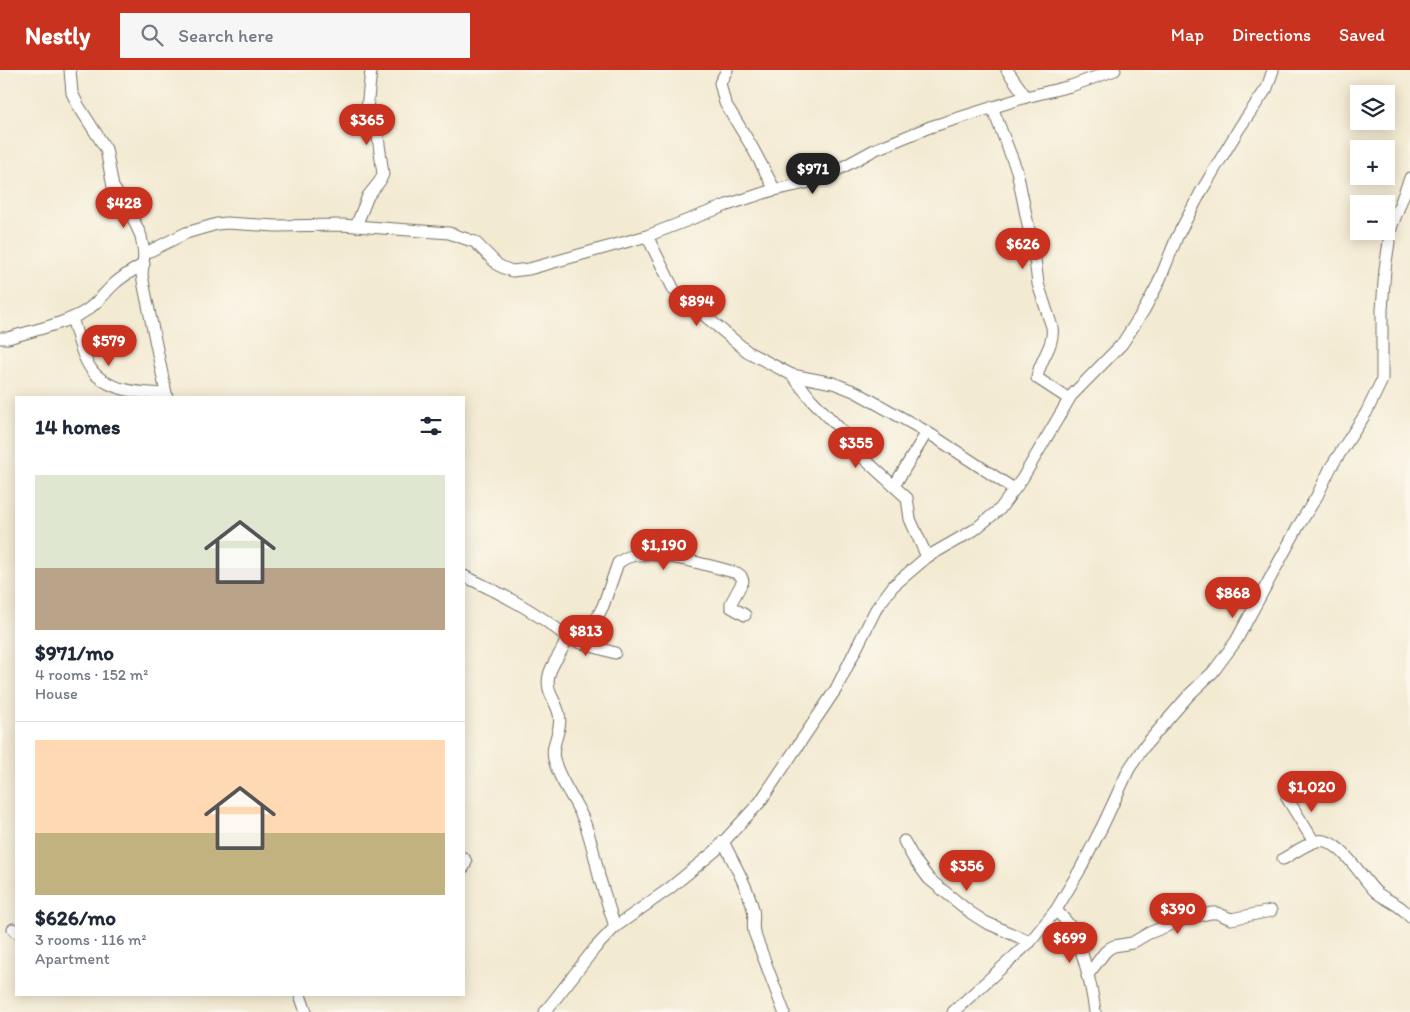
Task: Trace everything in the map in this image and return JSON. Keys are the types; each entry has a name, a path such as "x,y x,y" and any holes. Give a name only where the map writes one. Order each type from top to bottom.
{"street":[{"path":"70,70 72,93 106,149 114,187 135,222 141,236 144,259 142,275 167,396 137,393 96,375 88,363 72,318"},
{"path":"356,226 368,196 383,174 378,137 367,109 371,70"},
{"path":"727,70 720,83 725,103 775,190"},
{"path":"1007,70 1026,97"},
{"path":"0,338 8,338 72,318 98,302 144,259 186,233 217,224 356,226 449,233 475,242 498,265 512,271 529,270 647,236 727,205 775,190 819,180 876,149 930,127 1026,97 1071,86 1115,70"},
{"path":"545,1012 595,948 614,927 670,888 723,842 760,802 836,689 876,609 893,586 927,558 974,530 1000,509 1069,399 1122,344 1144,310 1158,284 1177,237 1202,190 1240,126 1267,88 1273,70"},
{"path":"992,107 1017,171 1036,259 1038,284 1053,333 1050,347 1037,378 1069,399"},
{"path":"953,1012 1030,942 1056,910 1081,868 1128,770 1188,695 1213,672 1236,641 1299,525 1317,496 1331,467 1375,397 1382,380 1382,310 1385,269 1392,228 1410,178"},
{"path":"647,236 674,290 748,352 792,375 833,383 856,392 927,432 1014,489"},
{"path":"792,375 811,400 844,433 860,455 908,500 910,519 927,558"},
{"path":"894,486 927,432"},
{"path":"584,643 603,606 618,563 631,556 661,557 701,563 737,573 743,581 731,603 731,607 745,615"},
{"path":"465,576 515,601 543,618 567,637 615,653"},
{"path":"567,637 565,646 549,674 550,696 560,716 553,756 558,771 584,820 614,927"},
{"path":"1287,798 1314,842"},
{"path":"904,841 921,870 929,879 971,913 985,922 1030,942"},
{"path":"1283,859 1314,842 1328,841 1350,859 1378,893 1400,906 1410,917"},
{"path":"723,842 748,891 754,916 752,926 784,1012"},
{"path":"1056,910 1066,920 1076,937 1095,1012"},
{"path":"1087,976 1104,952 1110,948 1132,943 1149,933 1185,919 1212,912 1231,919 1270,911"},
{"path":"300,996 306,1012"}]}
